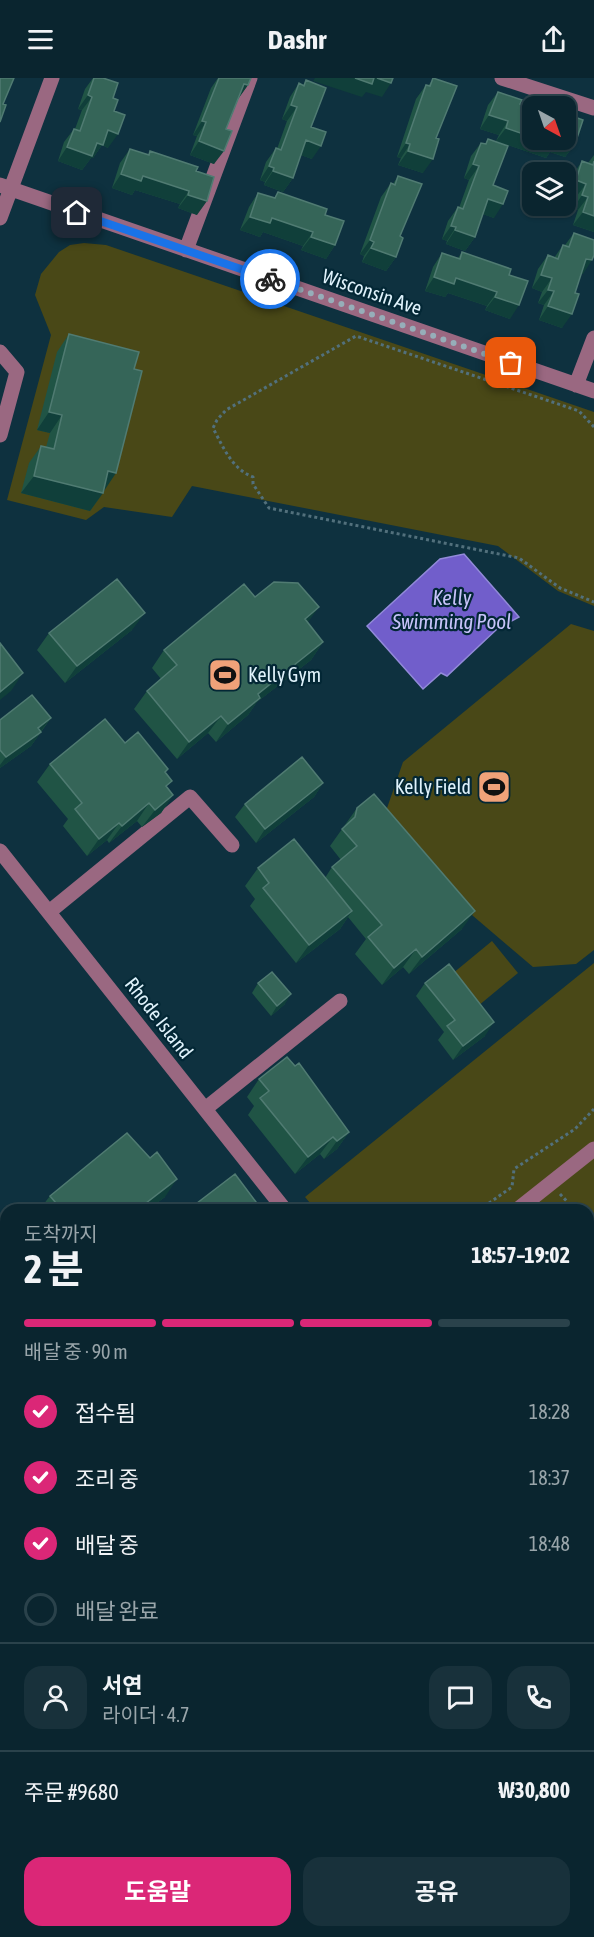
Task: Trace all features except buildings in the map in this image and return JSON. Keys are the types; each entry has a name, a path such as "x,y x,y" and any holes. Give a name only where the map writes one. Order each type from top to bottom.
{"street":[{"path":"0,218 6,188 52,78"},
{"path":"186,250 250,78"},
{"path":"502,78 594,108"},
{"name":"Wisconsin Ave","path":"6,188 594,391"},
{"path":"576,385 594,338"},
{"path":"0,352 16,372 0,435"},
{"path":"49,912 190,798 232,845"},
{"name":"Rhode Island","path":"0,851 280,1204"},
{"path":"205,1109 340,1001"},
{"path":"525,1204 594,1149"}],"path":[{"path":"594,427 579,411 356,336 226,410 213,428 230,458 243,473 253,477 253,484 269,507 519,558 560,588 594,602"},
{"path":"487,1204 512,1186 514,1168 575,1130 594,1109"}],"shaded area":[{"path":"84,243 106,245 594,412 594,606 558,591 498,546 192,486 172,517 104,507 86,520 7,500 51,335 35,295 41,274 59,252 70,245"},
{"name":"Kelly Field","path":"571,624 594,631 594,950 576,964 533,967 397,851 386,811 403,762"},
{"path":"492,941 518,973 478,1006 452,974"},
{"path":"594,963 594,1204 311,1204 305,1197"}],"water":[{"name":"Kelly Swimming Pool","path":"464,554 519,617 497,629 447,676 441,673 423,689 367,626 440,559"}],"way so far":[{"path":"270,279 511,363"}],"place":[{"name":"Kelly Gym","path":"225,675"},
{"name":"Kelly Field","path":"494,787"}],"route":[{"path":"77,213 270,279"}]}
